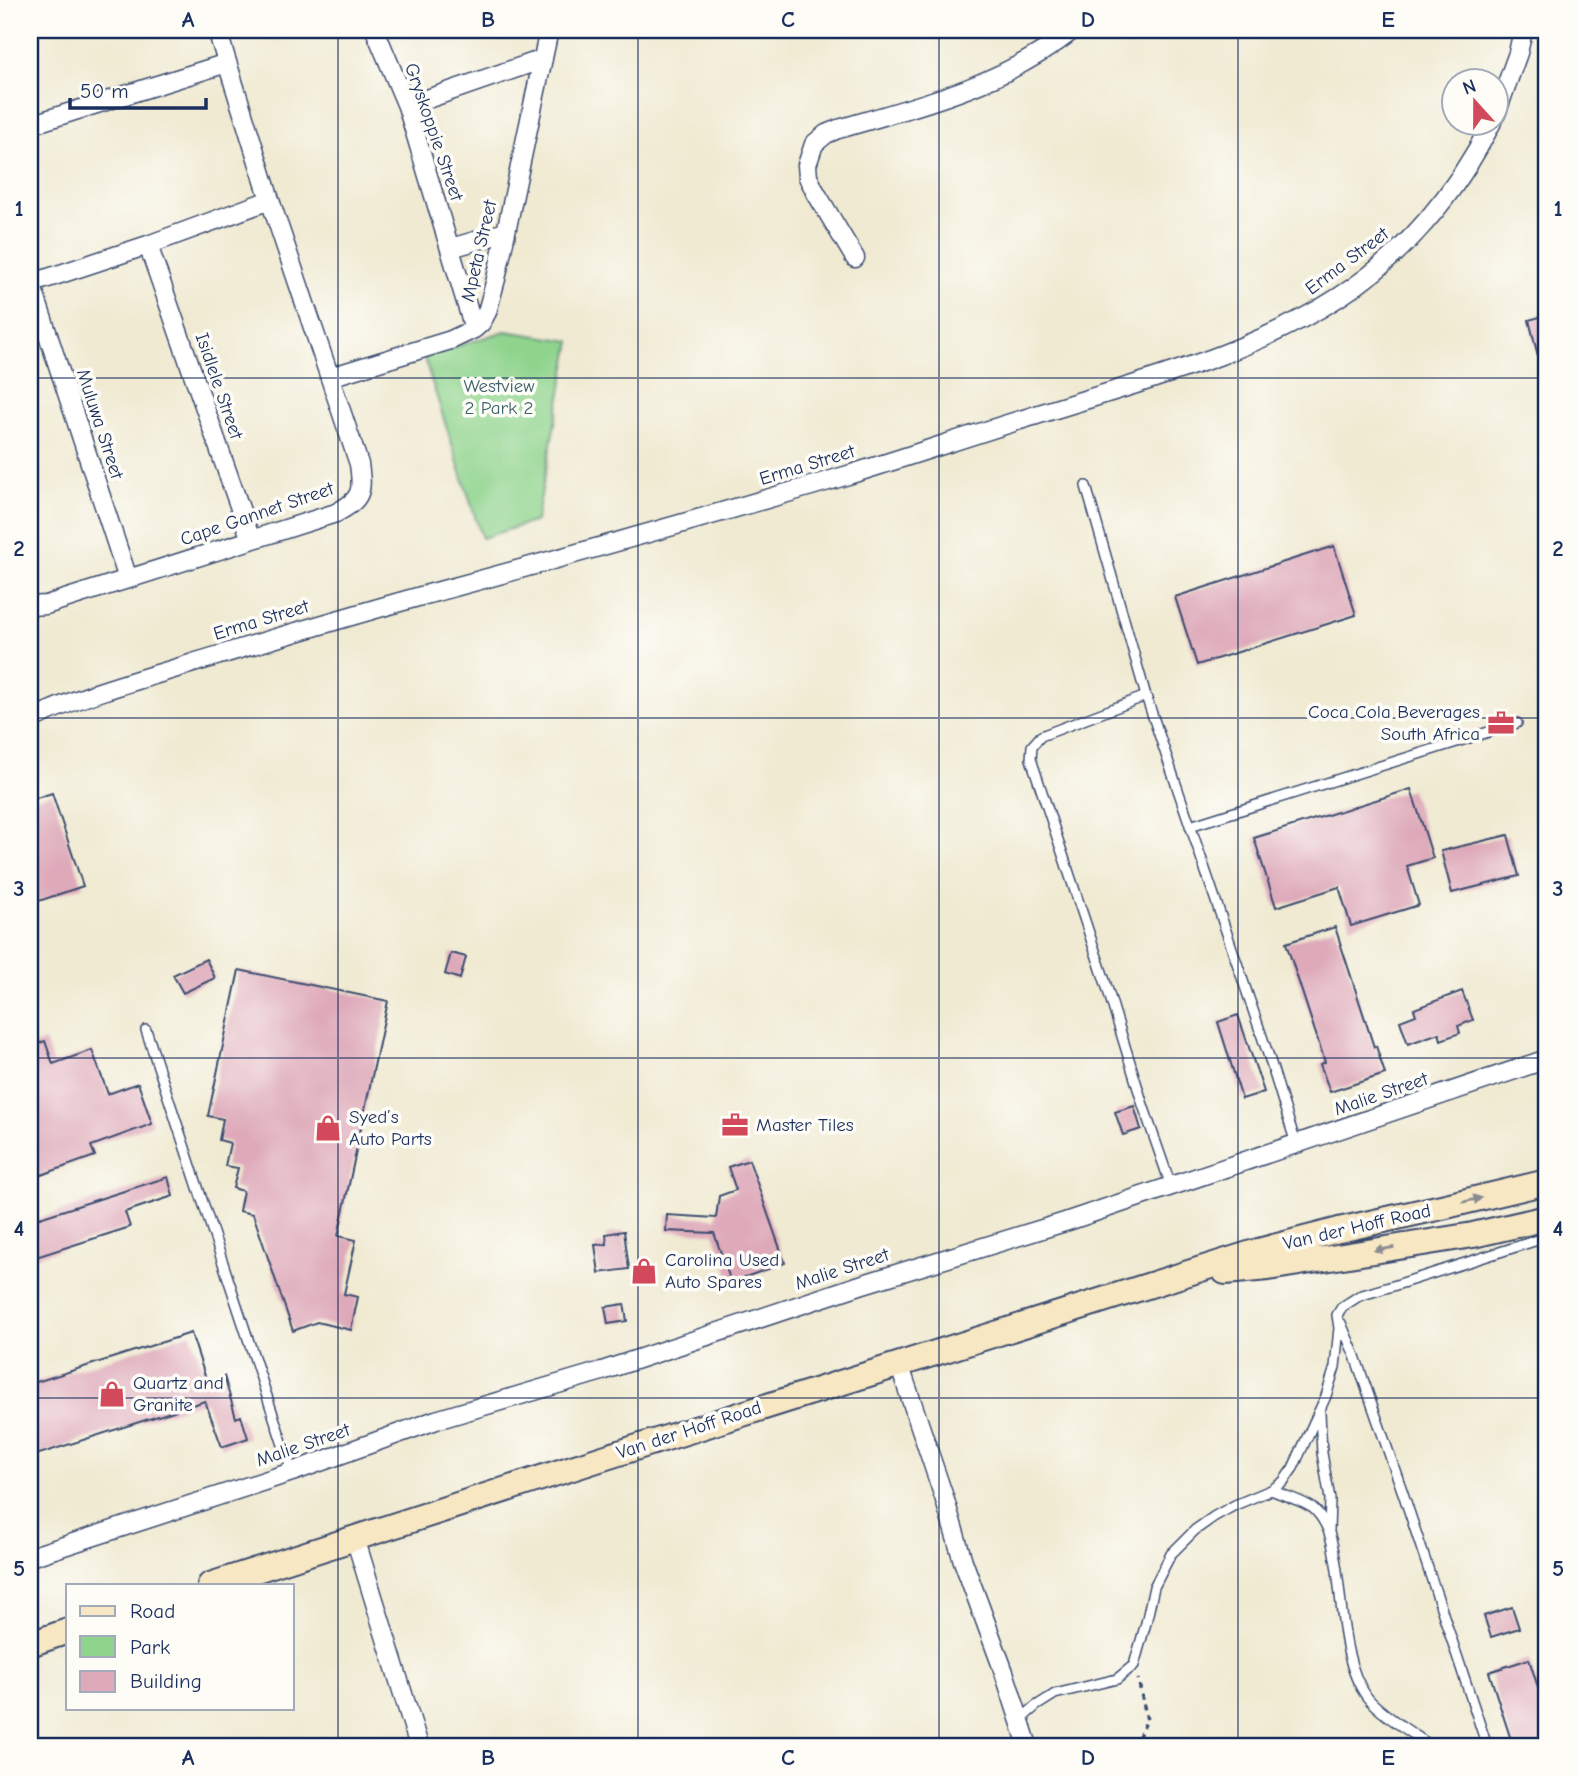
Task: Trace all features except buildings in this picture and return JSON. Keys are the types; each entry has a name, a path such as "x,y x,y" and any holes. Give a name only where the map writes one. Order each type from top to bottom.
{"main road":[{"name":"Van der Hoff Road","path":"213,1584 1258,1251 1547,1182"},
{"name":"Van der Hoff Road","path":"1169,1278 1268,1268 1474,1235 1547,1217"},
{"path":"30,1644 66,1632"}],"street":[{"name":"Cape Gannet Street","path":"30,606 46,605 336,513 356,500 360,491 359,464 270,200 217,30"},
{"name":"Gryskoppie Street","path":"375,30 408,106 474,329"},
{"name":"Mpeta Street","path":"330,376 451,340 481,323 487,312 506,232 549,30"},
{"path":"855,258 808,177 807,165 814,144 838,129 936,102 979,85 1031,58 1073,30"},
{"name":"Erma Street","path":"1510,72 1524,30"},
{"path":"408,106 543,59"},
{"path":"30,125 227,63"},
{"name":"Erma Street","path":"30,720 106,690 347,616 619,542 849,475 1223,355 1310,315 1377,270 1401,249 1429,218 1454,187 1486,136"},
{"path":"30,284 148,245 270,200"},
{"path":"451,248 506,232"},
{"name":"Isidlele Street","path":"148,245 251,540"},
{"name":"Muluwa Street","path":"30,284 128,579"},
{"name":"Erma Street","path":"30,712 50,710"},
{"name":"Malie Street","path":"30,1557 292,1472 436,1420 602,1371 860,1285 1065,1222 1547,1059"},
{"path":"899,1364 963,1562 1028,1746"},
{"path":"355,1538 419,1746"}],"lane":[{"path":"1086,486 1146,696 1296,1144"},
{"path":"1146,696 1041,736 1032,746 1031,759 1171,1186"},
{"path":"1191,826 1517,723"},
{"path":"146,1030 292,1472"},
{"path":"1020,1720 1055,1694 1117,1679 1134,1665 1154,1587 1171,1554 1195,1530 1215,1516 1283,1482 1293,1468 1326,1396 1335,1367 1339,1328 1337,1315 1342,1307 1360,1296 1547,1237"},
{"path":"1337,1315 1364,1381 1487,1746"},
{"path":"1320,1411 1322,1454 1330,1499 1329,1531 1339,1575 1348,1648 1360,1684 1372,1702 1430,1746"},
{"path":"1271,1490 1309,1505 1329,1531"}],"path":[{"path":"1134,1665 1147,1720 1134,1746"}],"green space":[{"name":"Westview 2 Park 2","path":"505,331 571,341 536,521 482,538 424,357"}],"place":[{"name":"Coca Cola Beverages South Africa","path":"1501,723"},
{"name":"Master Tiles","path":"735,1125"},
{"name":"Syed’s Auto Parts","path":"328,1128"},
{"name":"Carolina Used Auto Spares","path":"644,1271"},
{"name":"Quartz and Granite","path":"112,1394"}]}
